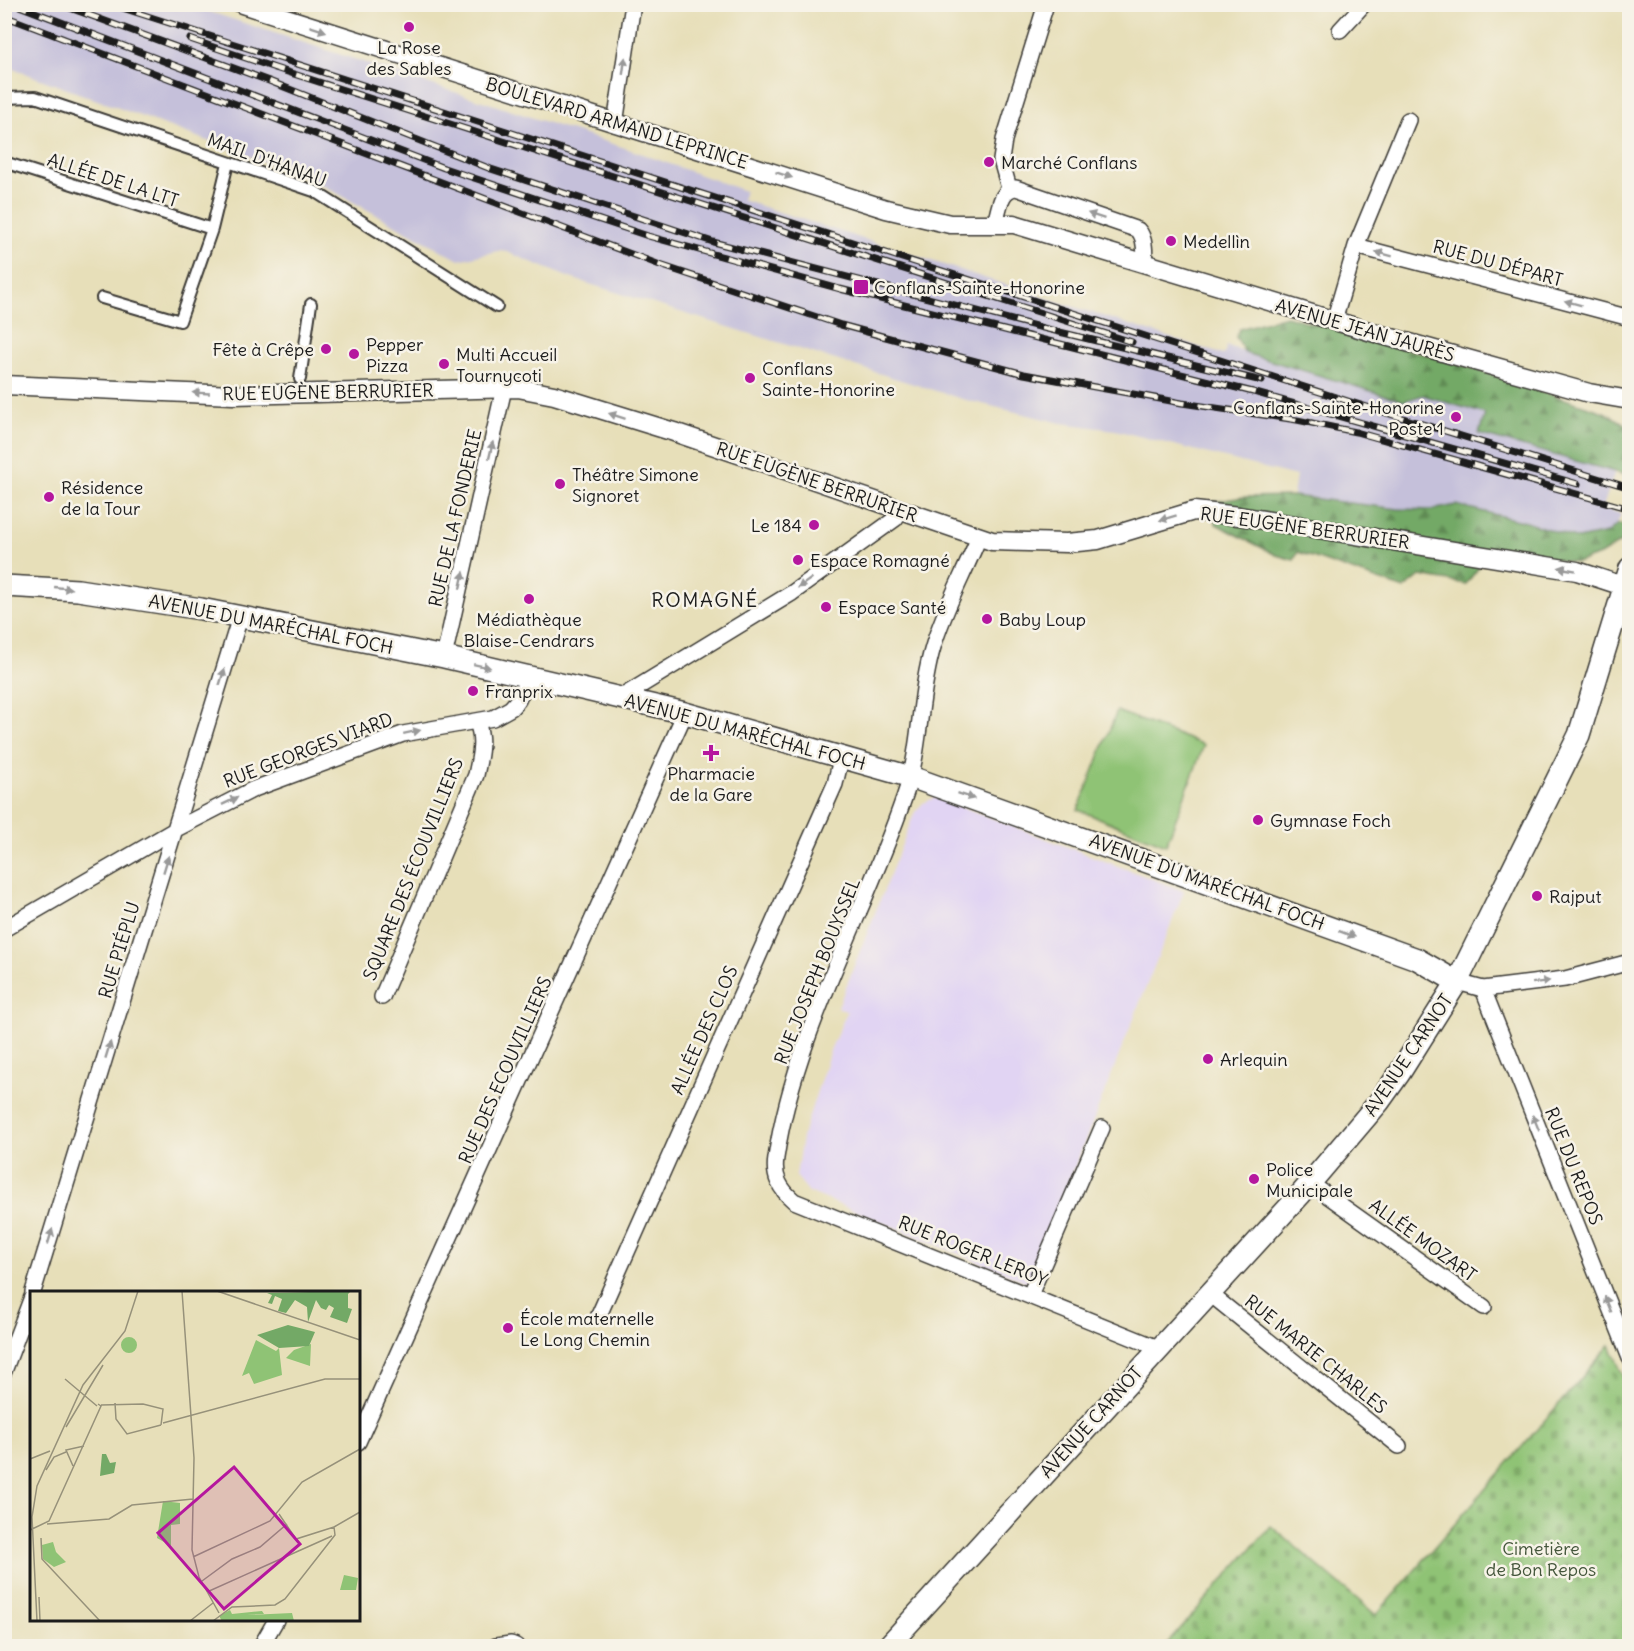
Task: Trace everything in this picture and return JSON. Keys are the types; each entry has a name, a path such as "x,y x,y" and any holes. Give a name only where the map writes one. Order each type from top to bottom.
{"main road":[{"name":"AVENUE CARNOT","path":"888,1647 1310,1183 1379,1102 1457,982 1579,735 1628,574"},
{"name":"AVENUE DU MARÉCHAL FOCH","path":"4,586 78,590 240,617 444,657 685,713 911,777 1418,959 1457,982"}],"street":[{"name":"BOULEVARD ARMAND LEPRINCE","path":"242,4 886,209 950,224 995,224"},
{"path":"615,124 633,4"},
{"path":"1010,188 1001,160 1004,140 1046,4"},
{"path":"1340,30 1364,4"},
{"name":"MAIL D'HANAU","path":"4,98 35,97 314,191 497,307"},
{"path":"1334,321 1356,246 1408,120"},
{"name":"ALLÉE DE LA LTT","path":"4,162 212,229"},
{"path":"102,298 180,321 212,229 228,163"},
{"path":"995,224 1003,194 1010,188 1016,188 1138,230 1143,237 1145,258 1143,264"},
{"name":"AVENUE JEAN JAURÈS","path":"995,224 1014,224 1334,321 1589,393 1629,400"},
{"name":"RUE DU DÉPART","path":"1356,246 1629,318"},
{"path":"300,379 311,304"},
{"name":"RUE EUGÈNE BERRURIER","path":"4,385 233,395 504,388 554,394 674,432 978,537 1013,543 1098,540 1194,511 1239,516 1577,571 1628,574"},
{"name":"RUE DE LA FONDERIE","path":"444,657 504,388"},
{"name":"AVENUE JEAN JAURÈS","path":"1589,393 1629,411"},
{"path":"620,698 792,592 895,519 901,510"},
{"name":"RUE JOSEPH BOUYSSEL","path":"778,1184 775,1159 804,1048 887,848 911,777 918,748 925,679 933,646 978,537"},
{"name":"RUE PIÉPLU","path":"33,1291 178,828 189,784 240,617"},
{"name":"RUE GEORGES VIARD","path":"4,929 178,828 254,789 403,734 493,718 511,708 529,676"},
{"name":"RUE DES ECOUVILLIERS","path":"360,1438 685,713"},
{"name":"SQUARE DES ÉCOUVILLIERS","path":"382,997 476,775 482,749 482,733 477,722"},
{"name":"ALLÉE DES CLOS","path":"599,1315 831,793 841,759"},
{"path":"1457,982 1483,989 1565,980 1629,962"},
{"name":"RUE DU REPOS","path":"1483,989 1629,1358"},
{"path":"1030,1295 1102,1128"},
{"name":"ALLÉE MOZART","path":"1310,1183 1484,1307"},
{"name":"RUE ROGER LEROY","path":"778,1184 794,1201 1158,1348"},
{"name":"RUE MARIE CHARLES","path":"1209,1293 1399,1446"},
{"name":"RUE PIÉPLU","path":"4,1371 30,1300"},
{"path":"261,1647 275,1621"},
{"path":"496,1647 511,1644 516,1647"}],"shaded area":[{"path":"5,5 189,5 628,149 745,191 742,200 1224,355 1227,346 1404,401 1423,395 1486,414 1480,434 1615,471 1603,507 1621,514 1617,524 1607,533 1578,539 1526,522 1456,505 1432,510 1398,509 1293,496 1296,476 1115,430 1061,423 962,399 570,278 502,250 459,260 311,179 5,66"},
{"path":"936,797 1184,891 1029,1283 809,1192 796,1176 802,1138 831,1048 847,1012 838,1007 914,814 923,803"}],"green space":[{"path":"1286,316 1460,364 1604,412 1629,426 1629,476 1479,434 1485,414 1423,395 1404,401 1245,353 1236,337 1239,329"},
{"path":"1293,496 1398,509 1432,510 1456,505 1526,522 1578,539 1607,533 1618,524 1629,525 1626,539 1600,555 1576,563 1494,548 1466,584 1420,576 1404,589 1298,552 1294,560 1276,555 1216,524 1212,502 1244,497"},
{"path":"1117,711 1204,745 1166,845 1078,810"},
{"name":"Cimetière de Bon Repos","path":"1610,1345 1629,1390 1626,1398 1630,1409 1629,1646 1165,1646 1271,1526 1376,1615"}],"railway":[{"path":"14,4 444,168 648,236 840,289 1253,392 1578,484"},
{"path":"59,4 269,81 491,169 713,242 1043,328 1262,381"},
{"path":"110,4 1351,402 1630,488"},
{"path":"4,16 660,265 841,325 1024,374 1356,432 1630,509"},
{"path":"190,39 1132,342"}],"place":[{"name":"La Rose des Sables","path":"409,27"},
{"name":"Marché Conflans","path":"989,162"},
{"name":"Medellìn","path":"1171,241"},
{"name":"Conflans-Sainte-Honorine","path":"861,287"},
{"name":"Fête à Crêpe","path":"326,349"},
{"name":"Pepper Pizza","path":"354,354"},
{"name":"Multi Accueil Tournycoti","path":"444,364"},
{"name":"Conflans Sainte-Honorine","path":"750,378"},
{"name":"Conflans-Sainte-Honorine Poste 1","path":"1456,417"},
{"name":"Théâtre Simone Signoret","path":"560,484"},
{"name":"Résidence de la Tour","path":"49,497"},
{"name":"Le 184","path":"814,525"},
{"name":"Espace Romagné","path":"798,560"},
{"name":"Médiathèque Blaise-Cendrars","path":"529,599"},
{"name":"Espace Santé","path":"826,607"},
{"name":"Baby Loup","path":"987,619"},
{"name":"Franprix","path":"473,691"},
{"name":"Pharmacie de la Gare","path":"711,753"},
{"name":"Gymnase Foch","path":"1258,820"},
{"name":"Rajput","path":"1537,896"},
{"name":"Arlequin","path":"1208,1059"},
{"name":"Police Municipale","path":"1254,1179"},
{"name":"École maternelle Le Long Chemin","path":"508,1328"}],"district":[{"name":"ROMAGNÉ","path":"705,599"}]}
